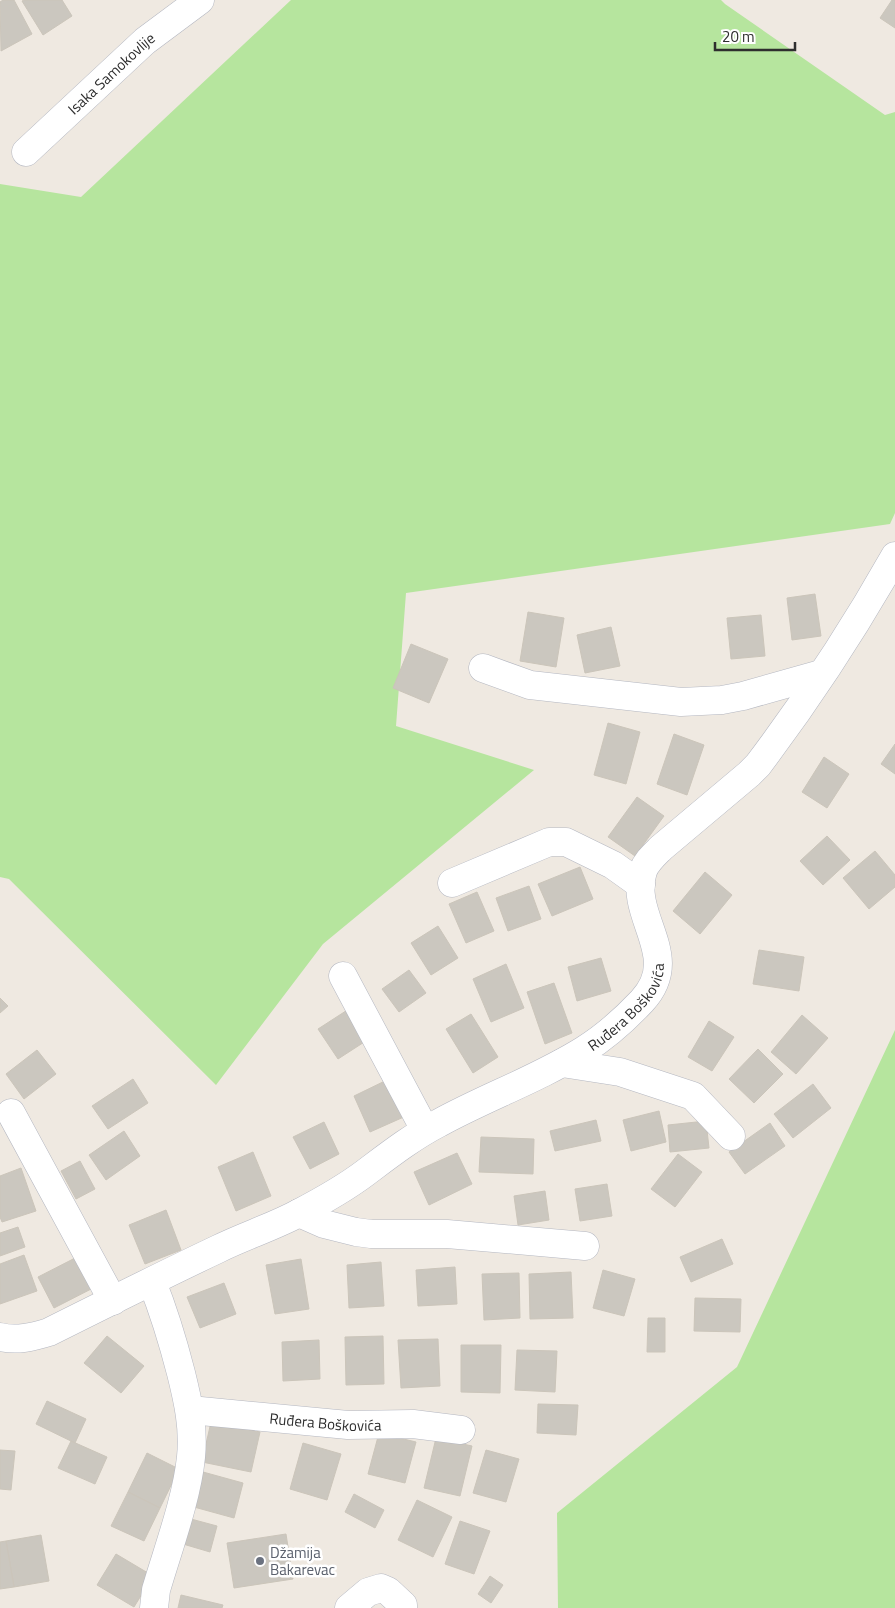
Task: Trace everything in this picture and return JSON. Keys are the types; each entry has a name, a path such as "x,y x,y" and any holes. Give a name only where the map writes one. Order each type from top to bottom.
{"street":[{"name":"Isaka Samokovlije","path":"26,152 145,41 200,0"},
{"name":"Ruđera Boškovića","path":"0,1337 17,1339 40,1334 218,1249 299,1213 348,1185 425,1130 562,1063 597,1041 625,1018 651,990 657,978 659,966 643,904 641,885 643,870 650,859 758,765 821,674 873,594 895,556"},
{"path":"482,668 530,685 681,702 722,700 743,696 821,674"},
{"path":"452,883 549,842 557,841 566,842 613,865 641,885"},
{"path":"343,976 425,1130"},
{"path":"562,1063 620,1072 693,1096 731,1136"},
{"path":"11,1113 112,1301"},
{"path":"299,1213 324,1224 356,1232 447,1234 585,1246"},
{"path":"152,1282 164,1310 173,1341 190,1410 192,1440 188,1474 156,1590 154,1608"},
{"name":"Ruđera Boškovića","path":"190,1410 348,1425 413,1424 461,1430"},
{"path":"349,1608 368,1592 381,1588 388,1591 403,1605 403,1608"}],"green space":[{"path":"291,0 721,0 885,115 895,112 895,513 890,524 406,593 396,726 534,770 323,944 216,1085 9,879 0,877 0,184 81,197"},
{"path":"895,1030 895,1608 558,1608 557,1513 737,1367"}],"building":[{"path":"3,0 14,0 32,34 1,51 0,2"},
{"path":"62,0 72,16 43,35 22,1"},
{"path":"892,0 895,0 895,28 880,18"},
{"path":"815,594 821,636 792,640 787,598"},
{"path":"528,612 564,618 556,667 520,661"},
{"path":"761,615 765,656 731,659 727,618"},
{"path":"611,627 620,666 585,673 577,635"},
{"path":"411,644 448,659 429,703 393,688"},
{"path":"608,723 640,732 626,784 594,775"},
{"path":"674,734 704,745 687,795 657,784"},
{"path":"895,744 895,774 881,764"},
{"path":"824,757 849,774 827,808 802,792"},
{"path":"637,797 664,816 635,856 608,837"},
{"path":"827,836 850,860 823,885 800,861"},
{"path":"875,851 895,875 895,887 869,909 843,878"},
{"path":"580,867 593,899 552,916 538,884"},
{"path":"705,872 732,895 700,934 673,911"},
{"path":"529,886 541,919 508,931 496,898"},
{"path":"477,892 494,931 466,943 449,904"},
{"path":"438,926 458,958 431,975 411,943"},
{"path":"759,950 804,957 799,991 753,984"},
{"path":"601,958 611,991 577,1001 568,967"},
{"path":"506,964 524,1008 491,1022 473,979"},
{"path":"409,970 426,993 399,1012 382,989"},
{"path":"554,983 572,1033 545,1044 527,992"},
{"path":"0,998 8,1006 0,1013"},
{"path":"352,1007 372,1037 338,1059 318,1029"},
{"path":"471,1014 498,1057 473,1073 446,1029"},
{"path":"802,1015 828,1038 796,1074 771,1052"},
{"path":"709,1021 734,1037 712,1071 688,1057"},
{"path":"758,1049 783,1074 754,1103 729,1079"},
{"path":"37,1050 56,1074 24,1099 6,1074"},
{"path":"133,1079 148,1103 108,1129 92,1106"},
{"path":"389,1079 406,1116 370,1132 354,1096"},
{"path":"813,1084 831,1108 793,1138 774,1114"},
{"path":"659,1111 666,1142 631,1151 623,1120"},
{"path":"596,1120 601,1141 555,1151 550,1131"},
{"path":"706,1121 709,1148 670,1152 668,1125"},
{"path":"324,1122 339,1154 310,1169 293,1137"},
{"path":"770,1123 785,1146 745,1174 729,1152"},
{"path":"124,1131 140,1156 106,1180 89,1155"},
{"path":"481,1137 534,1139 533,1174 479,1172"},
{"path":"253,1152 271,1196 236,1211 218,1167"},
{"path":"457,1153 472,1184 429,1205 414,1172"},
{"path":"678,1154 702,1172 675,1207 651,1189"},
{"path":"80,1161 95,1189 76,1199 61,1171"},
{"path":"21,1168 36,1211 2,1222 0,1217 0,1176"},
{"path":"607,1184 612,1216 580,1221 575,1189"},
{"path":"545,1191 549,1220 518,1225 514,1196"},
{"path":"166,1210 181,1250 145,1264 129,1225"},
{"path":"18,1227 25,1247 0,1256 0,1233"},
{"path":"722,1239 733,1264 691,1282 680,1257"},
{"path":"24,1255 37,1291 0,1304 0,1264"},
{"path":"79,1256 95,1287 54,1308 38,1277"},
{"path":"301,1259 309,1309 275,1314 266,1265"},
{"path":"381,1262 384,1306 349,1308 347,1265"},
{"path":"455,1267 457,1304 418,1306 416,1270"},
{"path":"603,1270 635,1279 624,1316 593,1308"},
{"path":"571,1272 573,1318 530,1319 529,1274"},
{"path":"519,1273 520,1318 484,1320 482,1274"},
{"path":"224,1283 236,1314 200,1328 187,1297"},
{"path":"695,1298 741,1299 740,1332 694,1331"},
{"path":"648,1318 665,1318 665,1352 647,1352"},
{"path":"107,1336 144,1366 121,1393 84,1363"},
{"path":"383,1336 384,1384 346,1385 345,1337"},
{"path":"438,1339 440,1386 401,1388 398,1340"},
{"path":"319,1340 320,1379 283,1381 282,1342"},
{"path":"461,1345 501,1345 500,1393 461,1392"},
{"path":"517,1350 557,1351 555,1392 515,1390"},
{"path":"47,1401 86,1419 75,1443 36,1424"},
{"path":"538,1404 578,1405 576,1435 537,1433"},
{"path":"211,1422 260,1432 251,1472 202,1462"},
{"path":"379,1433 416,1442 405,1483 368,1474"},
{"path":"436,1438 472,1446 460,1496 424,1488"},
{"path":"71,1441 107,1457 95,1484 58,1468"},
{"path":"303,1443 341,1454 327,1500 290,1489"},
{"path":"0,1450 15,1451 11,1490 0,1489"},
{"path":"486,1450 519,1459 506,1502 473,1493"},
{"path":"147,1453 179,1469 160,1508 128,1492"},
{"path":"203,1472 243,1483 234,1518 194,1507"},
{"path":"128,1492 160,1508 144,1541 111,1526"},
{"path":"354,1494 384,1510 375,1528 345,1512"},
{"path":"417,1500 452,1517 433,1557 398,1540"},
{"path":"191,1519 217,1526 210,1552 183,1544"},
{"path":"460,1521 490,1531 474,1574 445,1564"},
{"name":"Džamija Bakarevac","path":"286,1534 293,1579 234,1588 227,1543"},
{"path":"41,1535 49,1581 14,1587 6,1541"},
{"path":"6,1541 14,1587 0,1589 0,1542"},
{"path":"116,1554 153,1576 134,1607 97,1585"},
{"path":"490,1576 503,1585 491,1603 478,1594"},
{"path":"181,1595 223,1605 222,1608 178,1608"}],"place":[{"name":"Džamija Bakarevac","path":"260,1561"}]}
